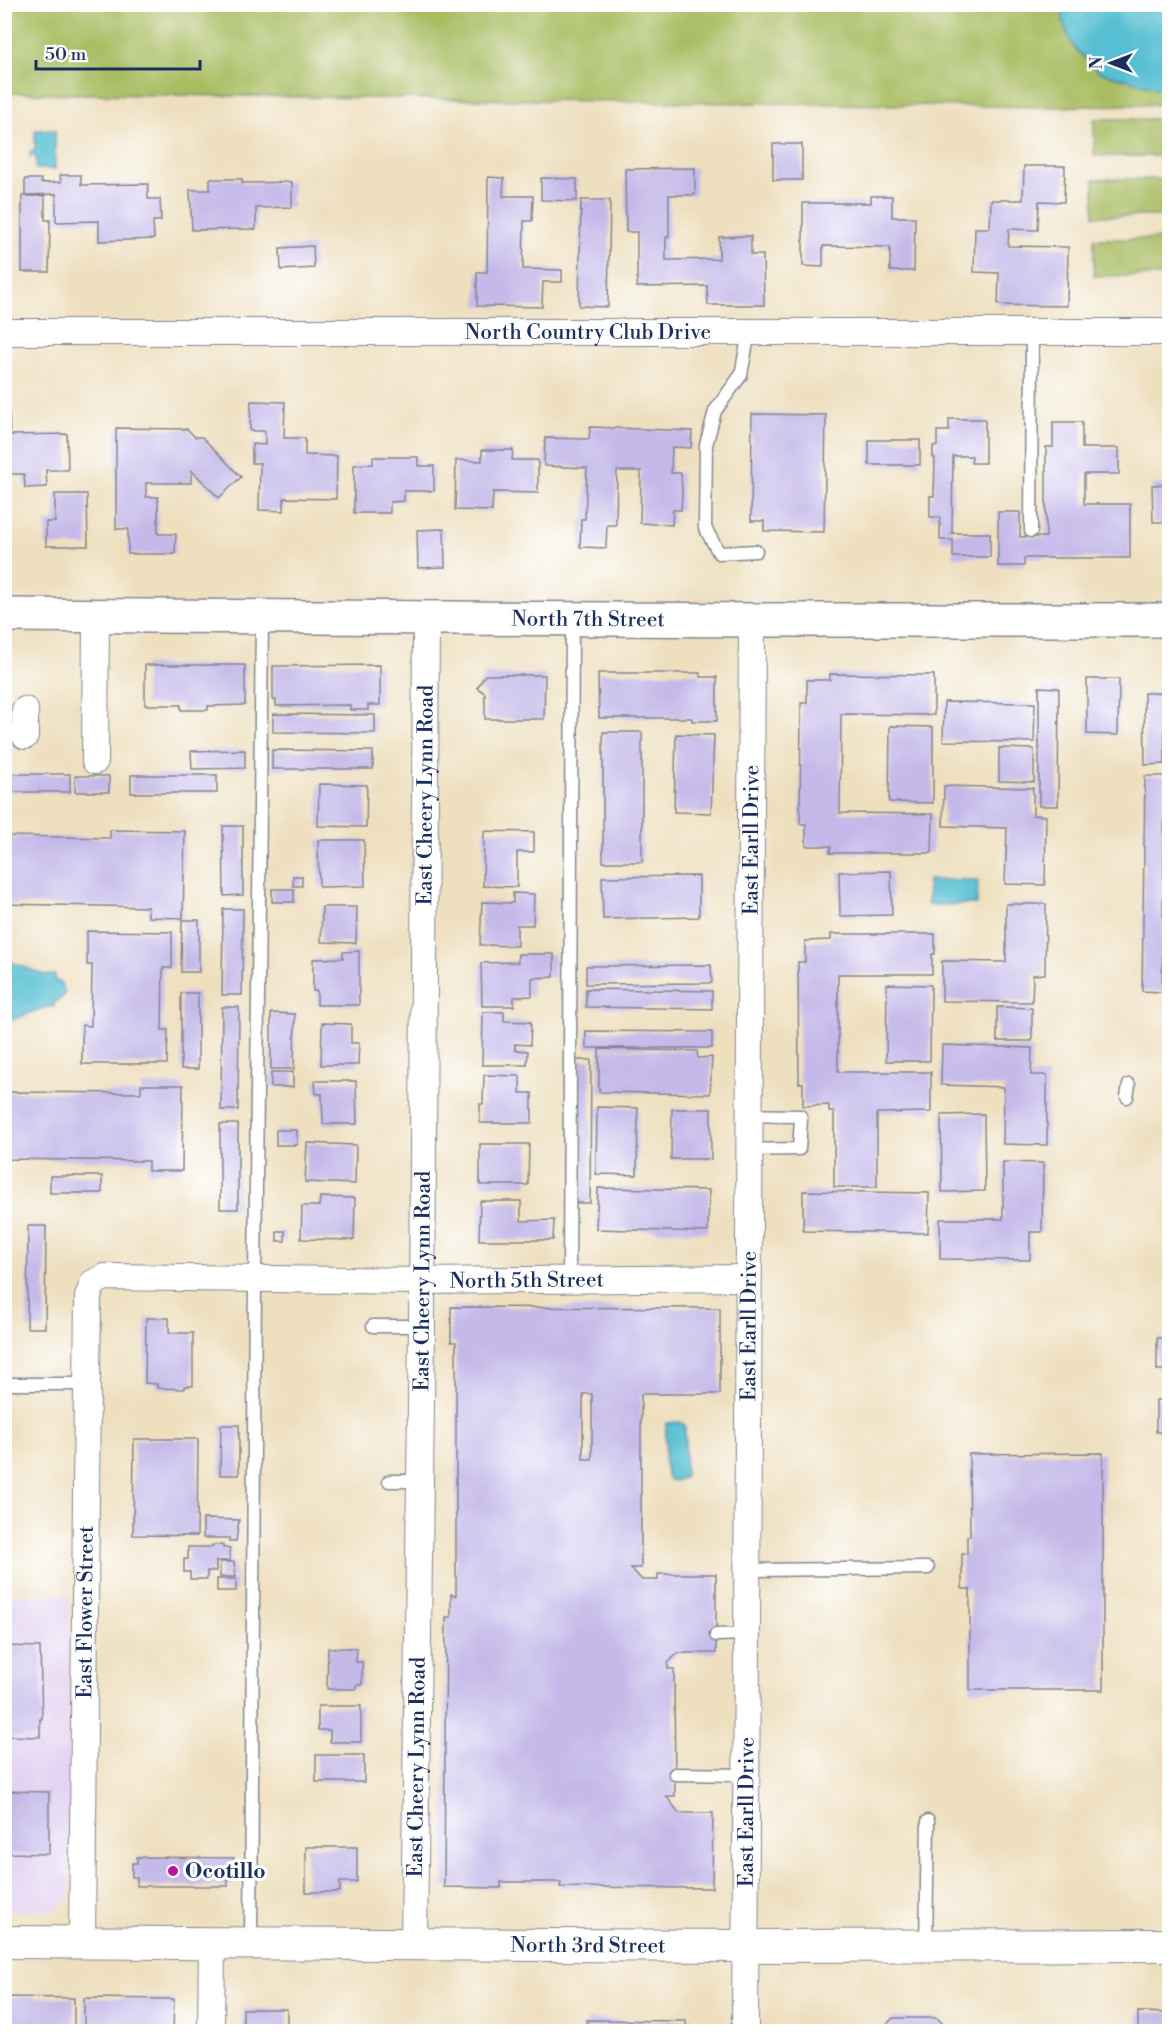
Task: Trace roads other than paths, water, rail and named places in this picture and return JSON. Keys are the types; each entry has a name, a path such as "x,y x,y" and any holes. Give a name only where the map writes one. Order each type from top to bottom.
{"main road":[{"name":"North 7th Street","path":"4,615 1170,620"}],"street":[{"name":"North Country Club Drive","path":"4,332 1170,332"},
{"path":"95,761 96,616"},
{"name":"East Cheery Lynn Road","path":"414,1944 422,1326 426,617"},
{"name":"East Earll Drive","path":"745,2031 752,620"},
{"path":"25,710 25,736"},
{"name":"North 5th Street","path":"93,1283 105,1277 422,1281 747,1278"},
{"name":"East Flower Street","path":"82,1942 88,1297 93,1283"},
{"name":"North 3rd Street","path":"4,1942 746,1946 1170,1945"},
{"path":"211,2031 212,1943"}],"lane":[{"path":"749,332 741,375 715,411 706,445 705,528 719,553 756,551"},
{"path":"1031,531 1032,332"},
{"path":"251,1943 262,616"},
{"path":"569,1279 573,618"},
{"path":"748,1115 800,1116 801,1119 799,1149 748,1150"},
{"path":"373,1326 422,1326"},
{"path":"4,1384 87,1384"},
{"path":"389,1481 420,1481"},
{"path":"747,1570 928,1568"},
{"path":"716,1635 747,1634"},
{"path":"675,1774 747,1775"},
{"path":"926,1946 928,1821"}],"water":[{"path":"1063,5 1153,5 1169,14 1169,91 1099,72 1073,46 1063,23"},
{"path":"35,130 55,130 55,169 36,169 36,156 30,156 30,151 35,151"},
{"path":"928,880 978,880 977,904 928,905"},
{"path":"11,962 45,975 55,975 55,981 60,982 65,992 63,997 54,1003 54,1007 46,1007 9,1021 5,998 10,996 12,991 9,986 5,986 5,976"},
{"path":"680,1422 685,1425 685,1477 675,1481 668,1479 665,1465 666,1423"}],"place":[{"name":"Ocotillo","path":"173,1871"}]}
